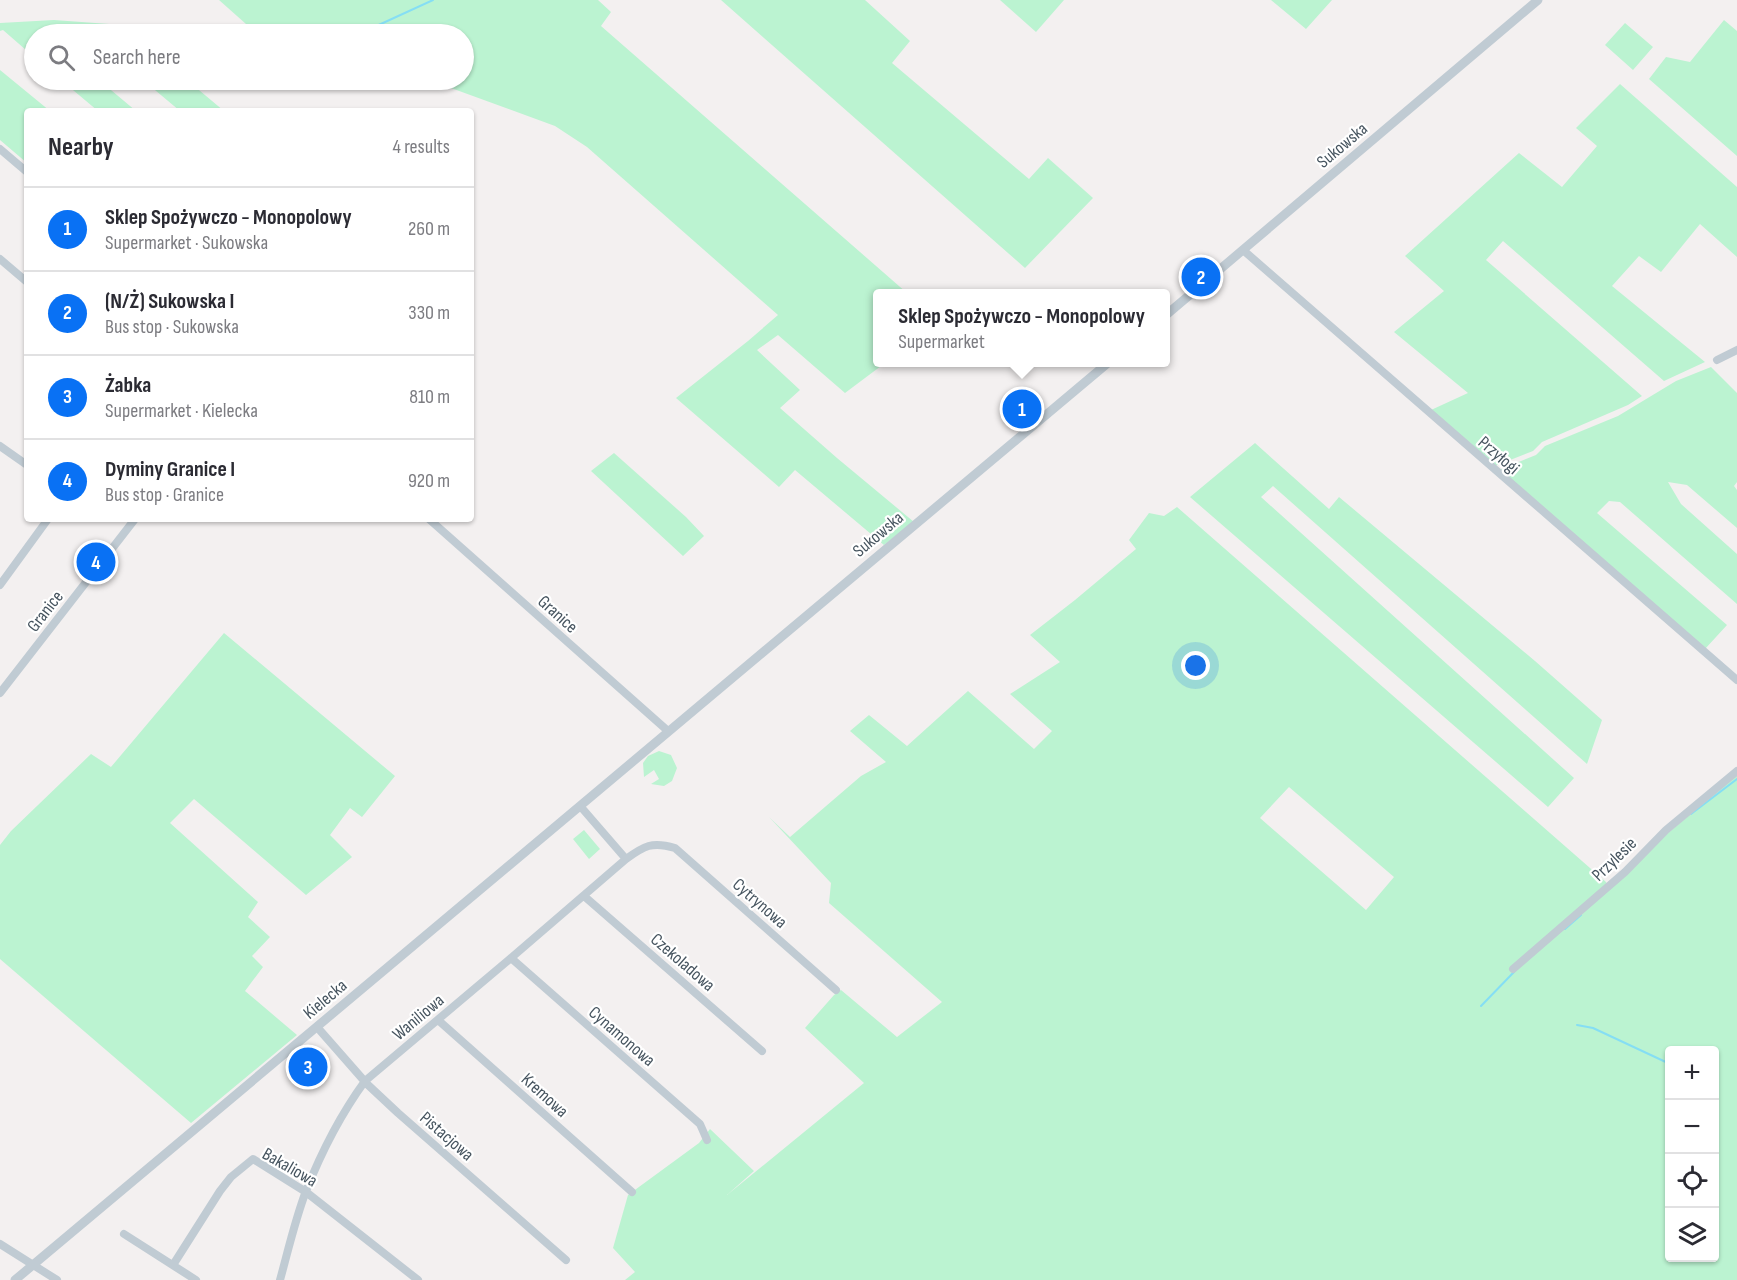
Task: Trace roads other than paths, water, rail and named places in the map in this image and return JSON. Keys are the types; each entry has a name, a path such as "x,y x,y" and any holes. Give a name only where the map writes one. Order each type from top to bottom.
{"street":[{"name":"Sukowska","path":"1170,312 1539,0"},
{"path":"0,149 24,169"},
{"name":"Przyłogi","path":"1243,250 1737,680"},
{"path":"0,259 24,279"},
{"path":"1717,360 1737,350"},
{"name":"Sukowska","path":"668,731 1104,367"},
{"path":"0,446 24,463"},
{"path":"0,585 46,522"},
{"name":"Granice","path":"0,693 133,522"},
{"name":"Granice","path":"432,522 668,731"},
{"name":"Kielecka","path":"15,1280 581,807 668,731"},
{"name":"Przylesie","path":"1513,969 1625,872 1666,830 1737,771"},
{"path":"581,807 626,859"},
{"name":"Waniliowa","path":"280,1280 306,1192 334,1131 365,1081 626,859 643,847 660,843"},
{"name":"Cytrynowa","path":"660,843 675,848 836,990"},
{"name":"Czekoladowa","path":"584,896 762,1051"},
{"name":"Cynamonowa","path":"512,958 700,1124 707,1140"},
{"name":"Kremowa","path":"438,1020 632,1192"},
{"name":"Pistacjowa","path":"317,1027 365,1081 398,1113 566,1260"},
{"name":"Bakaliowa","path":"173,1265 220,1191 231,1177 253,1159 306,1192 418,1280"},
{"path":"124,1234 196,1280"},
{"path":"0,1244 57,1280"}],"waterway":[{"path":"381,24 433,0"},
{"path":"1691,814 1737,779"},
{"path":"1565,929 1581,915"},
{"path":"1481,1006 1514,972"},
{"path":"1577,1025 1593,1028 1665,1062"}],"place":[{"name":"(N/Ż) Sukowska I","path":"1201,277"},
{"name":"Sklep Spożywczo - Monopolowy","path":"1022,409"},
{"name":"Dyminy Granice I","path":"96,562"},
{"name":"Żabka","path":"308,1067"}]}
